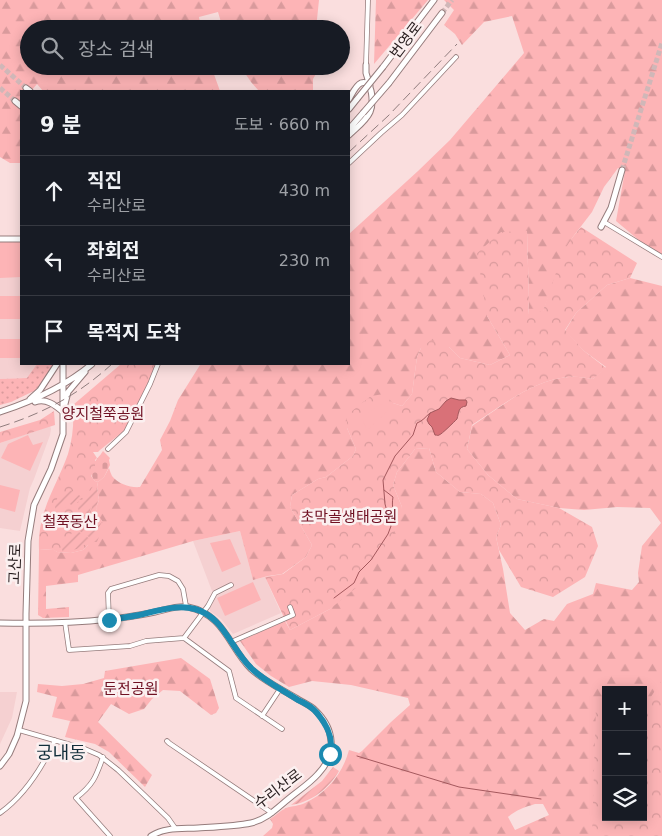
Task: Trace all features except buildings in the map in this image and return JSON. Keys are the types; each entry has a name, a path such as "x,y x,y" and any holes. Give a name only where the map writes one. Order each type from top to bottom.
{"street":[{"path":"350,133 366,120 373,103 366,73 368,0"},
{"name":"번영로","path":"350,108 434,0"},
{"name":"번영로","path":"350,128 389,83 442,13"},
{"path":"350,162 402,115 456,56"},
{"path":"350,97 359,85 366,65"},
{"path":"359,85 365,83 371,89"},
{"path":"15,101 20,105"},
{"path":"622,170 613,201 602,225 662,257"},
{"path":"0,239 20,239"},
{"path":"25,402 40,390 56,365"},
{"name":"고산로","path":"0,766 9,754 19,730 26,701 28,541 34,505 51,469 61,440 63,365"},
{"path":"25,402 41,400 63,412 68,392 91,365"},
{"path":"0,412 40,396 63,384 91,365"},
{"path":"108,449 126,432 158,365"},
{"path":"109,620 108,593 111,589 160,575 169,576 178,581 183,589 186,606"},
{"path":"184,638 215,593 231,585"},
{"name":"수리산로","path":"0,623 26,624 109,620 186,606 197,609 220,625 250,668 313,709 324,722 329,733 332,749 327,762 317,775 272,813 261,820 243,824 175,828 150,836"},
{"path":"231,642 293,615 290,606"},
{"path":"65,622 69,650 130,646 149,640 184,638 229,671 236,698 282,729"},
{"path":"262,716 280,689"},
{"path":"19,730 85,748 103,757 168,818 175,828"},
{"path":"0,813 17,798 37,774 55,740"},
{"path":"167,741 272,813"},
{"path":"103,757 92,783 87,790 76,798 110,836"}],"shaded area":[{"path":"0,245 20,245 20,365 36,365 28,378 0,379"},
{"path":"451,398 466,400 466,406 460,409 457,419 448,428 435,435 427,420 430,413 439,409"},
{"path":"50,426 50,435 30,488 20,531 0,528 0,443"},
{"path":"240,531 253,580 265,577 281,613 233,634 221,619 210,611 216,596 232,588 231,583 212,591 193,541"},
{"path":"0,692 17,692 12,718 0,744"}],"green space":[{"path":"0,0 319,0 317,20 220,20 218,12 199,17 200,20 20,20 20,75 214,75 220,90 42,90 37,84 32,90 20,90 20,163 10,163 0,157"},
{"path":"376,0 428,0 374,64"},
{"path":"444,0 662,0 662,258 616,221 625,171 618,168 604,187 592,212 572,238 559,267 543,312 528,315 527,231 487,316 510,355 490,365 460,358 449,347 421,348 417,357 412,394 402,406 393,403 347,428 356,449 353,456 326,477 318,479 292,495 290,507 312,545 306,557 282,574 253,580 240,531 193,541 78,575 78,582 46,586 46,609 69,607 69,617 43,618 38,615 39,550 53,549 57,552 71,553 83,550 88,545 102,521 97,515 96,508 99,500 97,487 98,482 104,477 109,468 112,476 121,483 140,487 162,450 160,440 178,400 200,365 350,365 350,233 450,140 524,53 512,16 484,22 462,45 455,34 444,25 454,10"},
{"path":"246,75 315,75 313,79 313,90 258,90"},
{"name":"초막골생태공원","path":"581,227 637,263 630,278 607,285 576,313 565,330 584,351 606,368 593,379 572,377 555,379 530,388 472,425 467,449 488,475 517,499 559,508 592,527 598,546 585,577 553,597 521,587 499,550 496,537 501,525 493,503 481,494 460,492 436,472 429,448 415,449 397,472 393,485 402,507 397,527 382,551 357,587 330,609 290,630 265,577 283,574 306,557 312,545 290,507 292,495 318,479 326,477 353,456 356,449 347,428 347,415 371,396 384,394 393,403 402,406 412,394 417,357 421,348 431,340 449,347 460,358 490,365 510,355 487,316 477,253 501,232 527,231 528,314 543,311 563,252"},
{"path":"20,241 20,277 0,278 0,242"},
{"path":"630,278 662,286 662,836 263,836 272,828 273,824 270,819 286,808 303,804 320,794 343,767 349,750 359,753 362,751 410,705 408,698 351,685 312,681 289,687 256,664 240,641 285,621 290,630 330,609 402,507 393,485 397,472 415,449 429,448 436,472 460,492 481,494 493,503 501,525 496,537 510,613 525,630 544,619 554,621 567,604 593,594 596,583 632,590 639,582 638,573 642,546 661,523 650,508 617,507 584,510 559,508 517,499 488,475 467,449 472,426 506,402 542,383 555,379 581,377 593,379 606,367 584,351 565,331 576,313 607,285","holes":["535,804 543,804 549,815 515,830 508,817 524,808"]},
{"path":"0,296 20,296 20,319 0,319"},
{"path":"0,339 20,339 20,358 0,358"},
{"path":"36,365 53,365 36,390 0,405 0,379 27,378"},
{"path":"120,365 156,365 125,430 98,452 93,452 97,458 95,466 92,467 91,476 98,482 99,500 96,508 97,515 103,522 97,530 100,534 97,543 88,545 83,550 71,553 57,552 52,549 39,550 39,536 44,512 70,448 73,430 73,405"},
{"path":"381,404 387,407 388,411 367,430 362,419"},
{"path":"54,411 55,425 0,443 0,432 40,420"},
{"path":"28,435 33,445 43,442 30,471 1,458 8,444"},
{"path":"103,451 110,458 110,465 104,477 98,482 92,476 91,468"},
{"path":"95,483 98,500 97,515 102,520 90,515 91,506 89,514 79,512 78,508 87,490 90,491"},
{"path":"0,485 20,490 15,512 0,508"},
{"path":"69,490 82,497 75,507 68,503 69,496 66,501 66,507 57,515 55,507 58,495 63,495"},
{"path":"79,514 102,522 97,530 100,534 97,542 88,543 81,548 63,552 60,544 69,538 74,529 92,540 75,528 80,520"},
{"path":"230,539 241,564 222,572 210,543"},
{"path":"253,582 261,600 225,616 217,598"},
{"name":"둔전공원","path":"181,658 210,679 219,708 216,713 211,715 180,691 163,690 144,709 129,714 111,704 98,722 152,775 145,787 109,752 95,744 65,737 70,721 52,717 57,697 37,692 38,684 62,686 83,684 104,678 105,671"},
{"path":"662,680 662,836 592,836 596,706 602,706 602,821 647,821 647,703"},
{"path":"333,767 339,771 325,788 306,801 291,805 322,781"}],"waterway":[{"path":"334,598 354,583 359,572 371,560 388,534 391,526 385,504 383,480 395,456 413,435 417,423 430,413"},
{"path":"384,490 393,497 392,524"},
{"path":"357,756 459,787 541,799"}],"tunnel":[{"path":"442,13 452,0"},
{"path":"622,170 662,43"},
{"path":"0,65 26,88"},
{"path":"0,88 15,101"}],"railway":[{"path":"350,151 388,116 457,44"},
{"path":"0,427 31,416 60,402 86,385 111,365"}],"district":[{"name":"궁내동","path":"61,753"}],"route":[{"path":"109,620 185,606 197,609 208,615 221,626 250,668 316,712 324,722 329,733 332,743 330,754"}],"park label":[{"name":"양지철쭉공원","path":"103,414"},
{"name":"철쭉동산","path":"70,522"}]}
